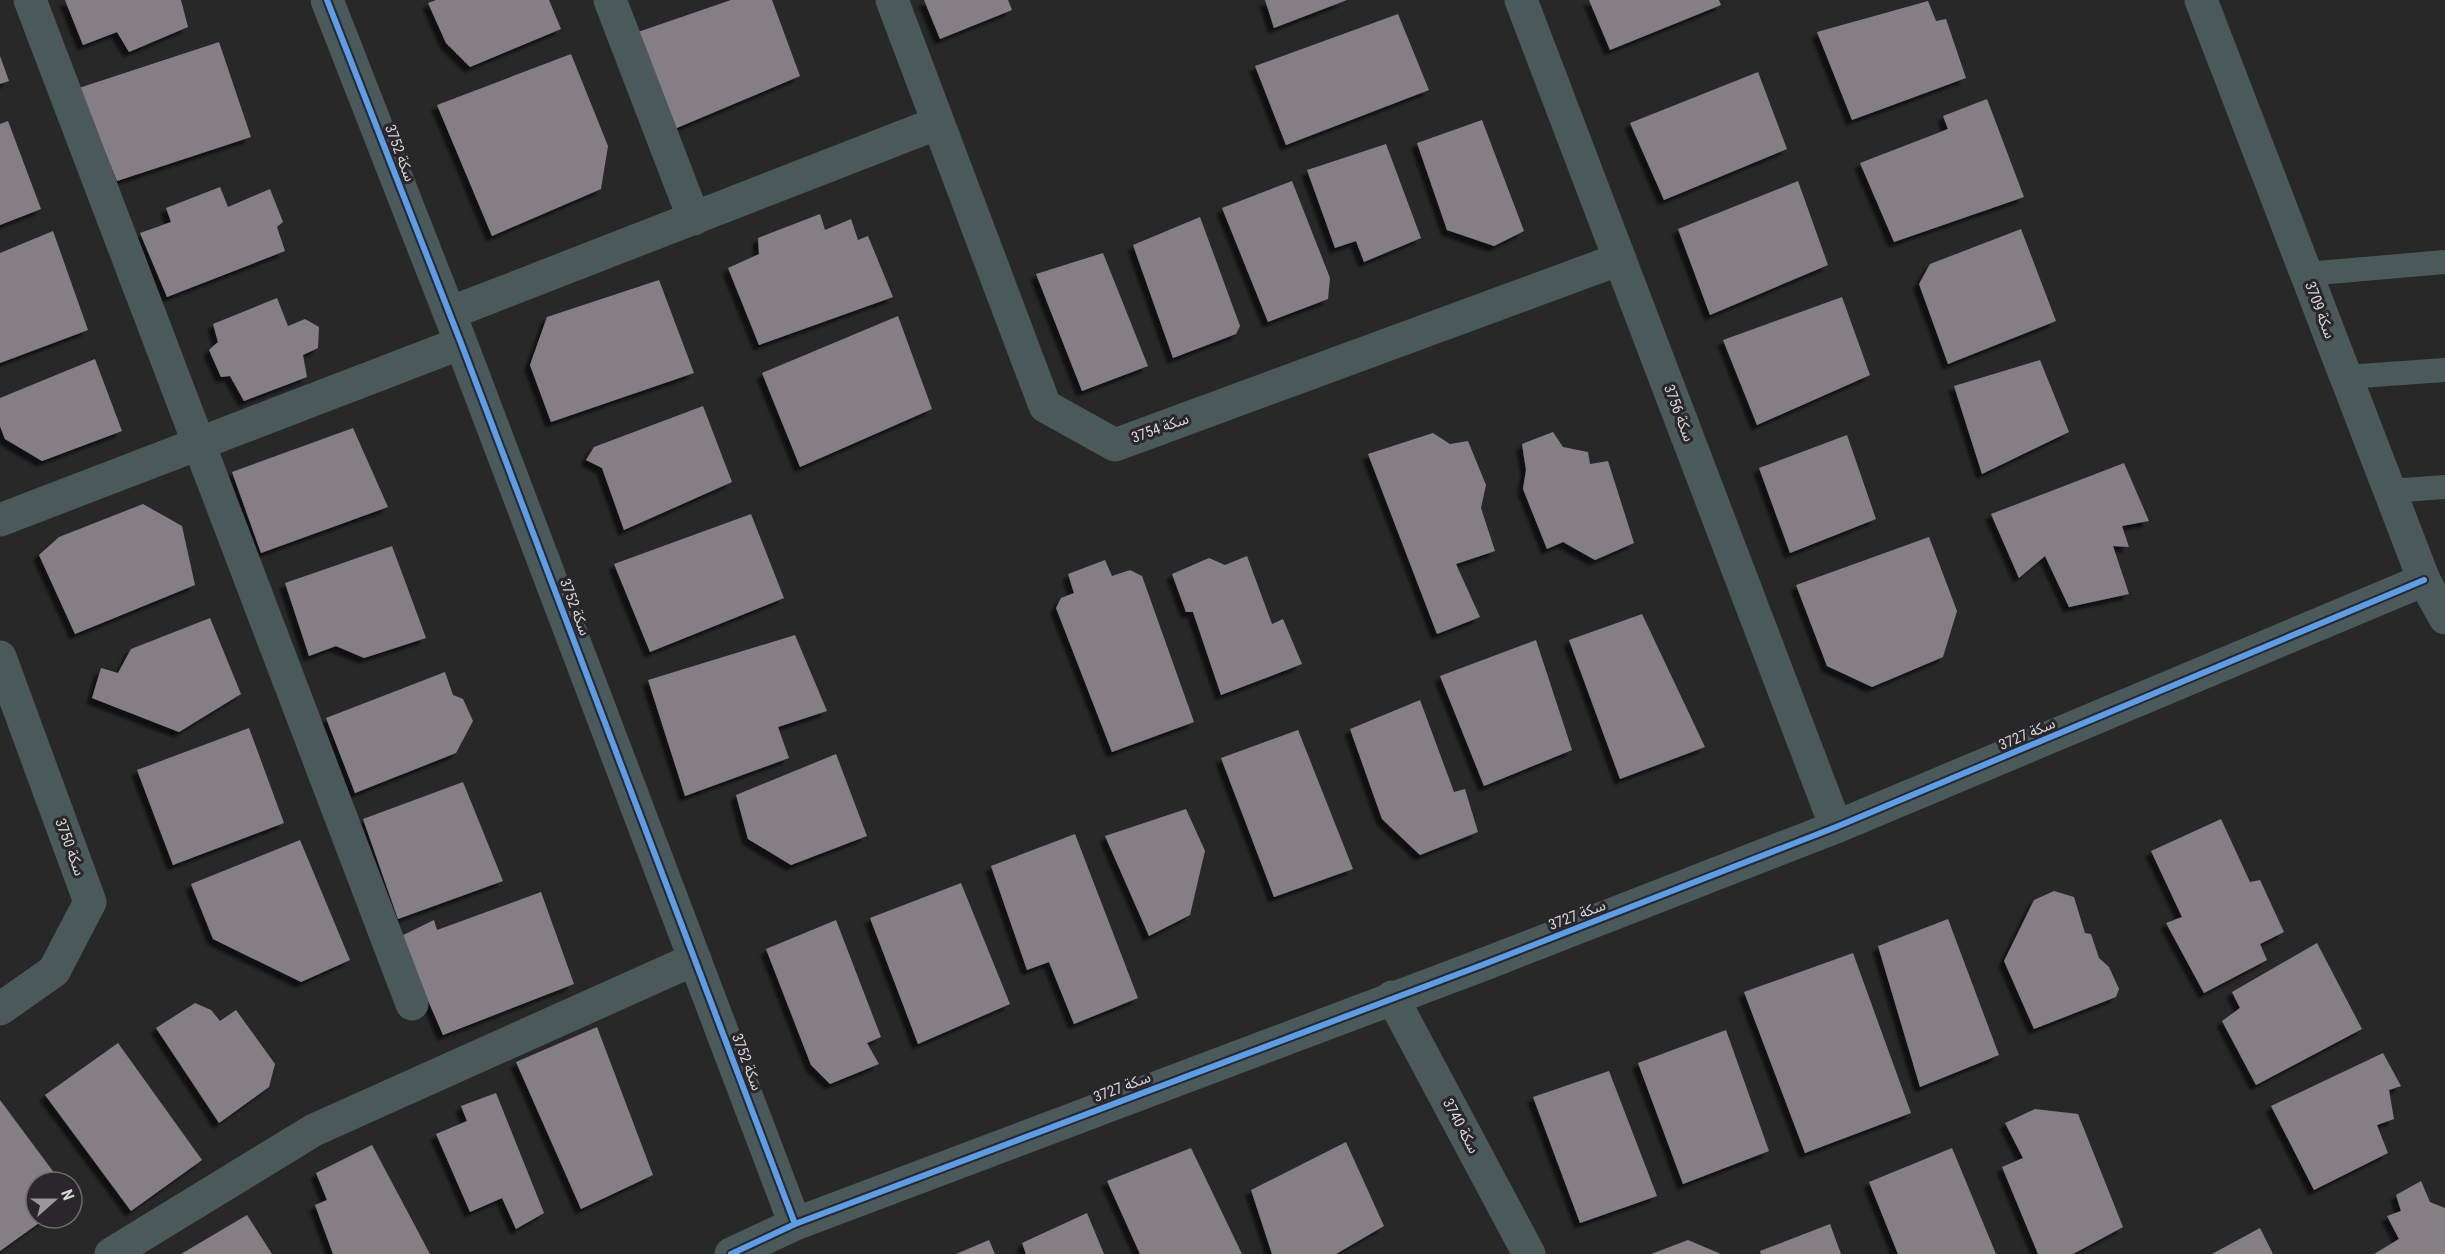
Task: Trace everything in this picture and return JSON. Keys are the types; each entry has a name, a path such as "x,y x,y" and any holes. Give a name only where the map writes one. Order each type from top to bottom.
{"street":[{"path":"30,0 412,1004"},
{"name":"سكة 3752","path":"327,0 462,343 795,1224"},
{"path":"610,0 694,219"},
{"name":"سكة 3754","path":"892,0 1045,406 1115,445 1620,259"},
{"name":"سكة 3756","path":"1521,0 1836,827"},
{"name":"سكة 3709","path":"2201,0 2424,580 2445,618"},
{"path":"450,313 938,123"},
{"path":"0,520 462,343"},
{"name":"سكة 3727","path":"731,1254 795,1224 1392,997 1482,965 1836,827 2424,580"},
{"name":"سكة 3750","path":"0,657 90,902 54,971 0,1009"},
{"path":"111,1254 314,1130 695,959"},
{"name":"سكة 3740","path":"1392,997 1529,1254"}],"lane":[{"path":"2306,274 2445,262"},
{"path":"2346,377 2445,370"},
{"path":"2390,491 2445,487"}],"building":[{"path":"65,0 181,0 188,27 129,52 117,32 83,45"},
{"path":"436,0 549,0 561,29 470,67 446,43 428,3"},
{"path":"731,0 772,0 800,76 672,130 635,33"},
{"path":"924,0 1008,0 1012,10 940,39"},
{"path":"1265,0 1347,0 1274,28"},
{"path":"1589,0 1719,0 1721,5 1610,50"},
{"path":"1928,1 1936,21 1946,19 1966,78 1852,120 1817,32"},
{"path":"1398,14 1429,90 1286,145 1255,66"},
{"path":"219,42 251,137 117,181 79,88"},
{"path":"571,54 608,146 601,189 492,236 437,105"},
{"path":"0,56 9,81 0,84"},
{"path":"1758,72 1787,149 1664,200 1630,123"},
{"path":"1987,99 2024,197 1894,242 1860,163 1948,129 1943,116"},
{"path":"1482,120 1524,231 1494,246 1447,230 1417,143"},
{"path":"8,121 41,209 0,225 0,124"},
{"path":"1386,144 1421,238 1364,262 1356,241 1335,248 1307,170"},
{"path":"1292,181 1330,278 1328,299 1268,322 1222,208"},
{"path":"1798,181 1828,265 1710,315 1678,229"},
{"path":"220,187 228,207 270,189 283,222 277,227 285,251 167,297 140,233 171,222 166,208"},
{"path":"820,214 825,230 851,219 858,240 868,236 893,297 759,345 728,268 759,254 758,238"},
{"path":"1200,217 1240,326 1236,334 1173,358 1133,245"},
{"path":"2021,229 2056,321 1948,364 1919,284 1930,264"},
{"path":"53,231 88,330 0,363 0,253"},
{"path":"1103,253 1148,366 1082,391 1036,274"},
{"path":"659,280 694,373 551,422 530,365 547,317"},
{"path":"1842,297 1870,375 1757,425 1723,340"},
{"path":"277,298 288,326 305,319 319,327 318,348 303,355 307,377 244,401 230,376 221,377 209,350 218,342 213,324"},
{"path":"898,316 932,409 800,467 762,373"},
{"path":"95,359 122,431 42,461 5,439 0,426 0,398"},
{"path":"2040,360 2069,432 1982,474 1954,386"},
{"path":"703,406 732,482 624,530 602,468 586,460 594,447"},
{"path":"353,428 388,507 261,553 232,472"},
{"path":"1553,432 1563,447 1588,452 1590,464 1608,461 1634,543 1595,560 1563,542 1547,549 1523,489 1526,470 1522,444"},
{"path":"1433,433 1450,444 1468,441 1486,485 1481,508 1495,551 1456,564 1480,617 1437,634 1368,454"},
{"path":"1847,435 1876,519 1790,553 1759,468"},
{"path":"2124,463 2149,521 2122,526 2129,547 2113,546 2129,594 2069,607 2045,556 2019,578 1991,514"},
{"path":"143,504 182,526 195,585 75,634 39,555 59,537"},
{"path":"751,514 784,598 650,652 614,564"},
{"path":"1929,537 1957,611 1943,657 1872,687 1827,666 1796,585"},
{"path":"392,546 426,638 364,658 336,646 309,656 285,583"},
{"path":"1247,556 1272,624 1283,619 1302,664 1221,695 1193,612 1186,612 1172,574 1209,558 1225,565"},
{"path":"1105,560 1112,576 1130,570 1142,576 1194,722 1112,752 1056,608 1061,598 1074,593 1068,574"},
{"path":"1642,614 1705,747 1620,779 1569,640"},
{"path":"210,618 241,694 179,732 92,698 101,668 118,673 131,649"},
{"path":"795,635 827,711 778,727 789,758 685,796 648,680"},
{"path":"1536,640 1572,750 1484,786 1440,676"},
{"path":"445,672 453,695 463,699 473,721 456,753 355,793 326,718"},
{"path":"1420,700 1454,792 1465,789 1478,832 1420,855 1382,819 1350,729"},
{"path":"249,728 284,823 173,865 137,770"},
{"path":"1298,730 1353,869 1274,897 1221,758"},
{"path":"836,754 867,836 791,865 748,839 736,795"},
{"path":"463,782 503,881 398,919 363,819"},
{"path":"1186,809 1205,851 1190,915 1149,936 1105,836"},
{"path":"2221,819 2250,882 2260,880 2284,932 2260,944 2267,960 2204,993 2166,923 2182,917 2151,851"},
{"path":"1075,834 1138,998 1074,1024 1049,962 1027,970 991,866"},
{"path":"300,840 350,960 301,982 213,939 191,884"},
{"path":"961,883 1010,1004 918,1044 870,918"},
{"path":"2054,891 2074,897 2085,933 2091,934 2099,958 2109,967 2119,989 2116,997 2034,1029 2004,961 2034,900"},
{"path":"541,892 574,984 443,1035 414,968 391,941 434,920 437,930"},
{"path":"1948,919 1999,1055 1920,1087 1878,946"},
{"path":"836,920 881,1037 867,1043 879,1064 830,1084 811,1065 766,949"},
{"path":"2317,943 2362,1029 2256,1085 2222,1021 2240,1008 2232,992"},
{"path":"1853,953 1911,1113 1805,1153 1744,992"},
{"path":"195,1003 211,1010 220,1021 236,1010 275,1064 269,1087 219,1123 156,1028"},
{"path":"597,1027 653,1175 581,1209 516,1062"},
{"path":"1726,1030 1769,1151 1683,1184 1638,1063"},
{"path":"118,1043 202,1160 131,1211 45,1095"},
{"path":"2383,1053 2401,1086 2389,1090 2394,1119 2377,1125 2388,1153 2314,1190 2271,1106"},
{"path":"1609,1071 1657,1196 1580,1223 1533,1097"},
{"path":"496,1093 544,1213 516,1229 502,1198 470,1212 436,1134 467,1121 461,1106"},
{"path":"0,1100 52,1170 24,1170 24,1230 29,1230 0,1251"},
{"path":"2035,1109 2078,1114 2123,1227 2073,1254 2038,1254 2002,1167 2023,1158 2005,1123"},
{"path":"1346,1142 1384,1226 1336,1254 1272,1254 1251,1190"},
{"path":"372,1145 430,1254 333,1254 315,1205 327,1200 316,1173"},
{"path":"1191,1148 1242,1254 1140,1254 1107,1181"},
{"path":"1952,1148 1996,1254 1898,1254 1869,1182"},
{"path":"2421,1181 2430,1202 2445,1208 2445,1254 2374,1254 2399,1239 2387,1216 2401,1211 2396,1195"},
{"path":"1087,1213 1104,1254 1026,1254 1022,1243"},
{"path":"247,1215 272,1254 181,1254"},
{"path":"1830,1224 1841,1254 1761,1254 1760,1251"},
{"path":"2260,1228 2273,1254 2212,1254"},
{"path":"989,1240 995,1254 956,1254"},
{"path":"1688,1240 1721,1254 1651,1254"}],"cycle path":[{"path":"327,0 461,343 795,1224"},
{"path":"731,1254 795,1224 1482,965 1836,827 2424,580"}]}
